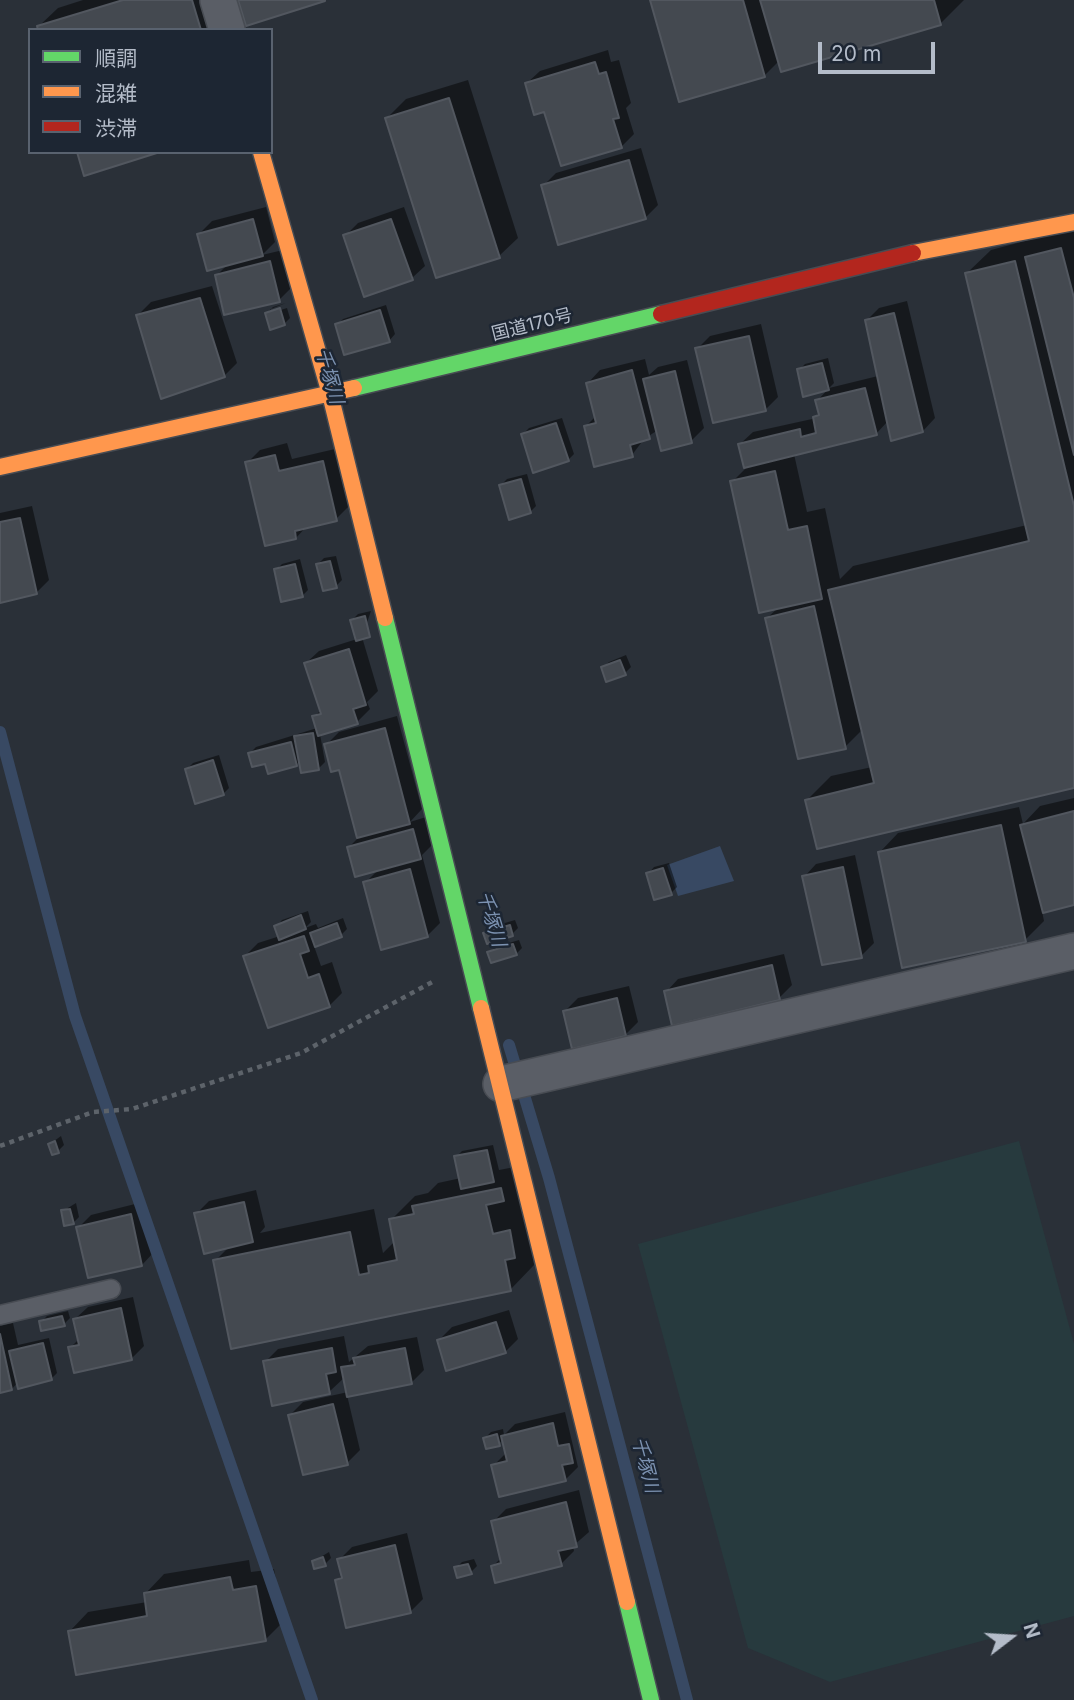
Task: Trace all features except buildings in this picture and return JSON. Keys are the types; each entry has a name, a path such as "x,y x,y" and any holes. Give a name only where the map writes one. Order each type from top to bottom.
{"main road":[{"path":"262,154 330,394 467,963 501,1084 650,1700"},
{"name":"国道170号","path":"0,467 330,394 943,246 1074,222"}],"street":[{"path":"218,0 225,28"},
{"path":"501,1084 1074,951"}],"lane":[{"path":"0,1315 111,1289"}],"path":[{"path":"0,1146 93,1112 132,1110 301,1053 467,963"}],"green space":[{"path":"1019,1141 1074,1344 1074,1616 830,1682 748,1648 638,1244"}],"water":[{"path":"720,846 734,881 678,896 667,865"}],"waterway":[{"path":"0,732 75,1016 312,1700"},
{"name":"千塚川","path":"509,1045 549,1178 687,1700"}],"traffic: fast":[{"path":"354,388 661,314"},
{"path":"385,618 481,1008"},
{"path":"627,1602 651,1700"}],"traffic: slow":[{"path":"262,154 330,394 385,618"},
{"path":"913,253 1074,222"},
{"path":"0,467 354,388"},
{"path":"481,1008 627,1602"}],"traffic: jam":[{"path":"661,314 913,253"}]}
